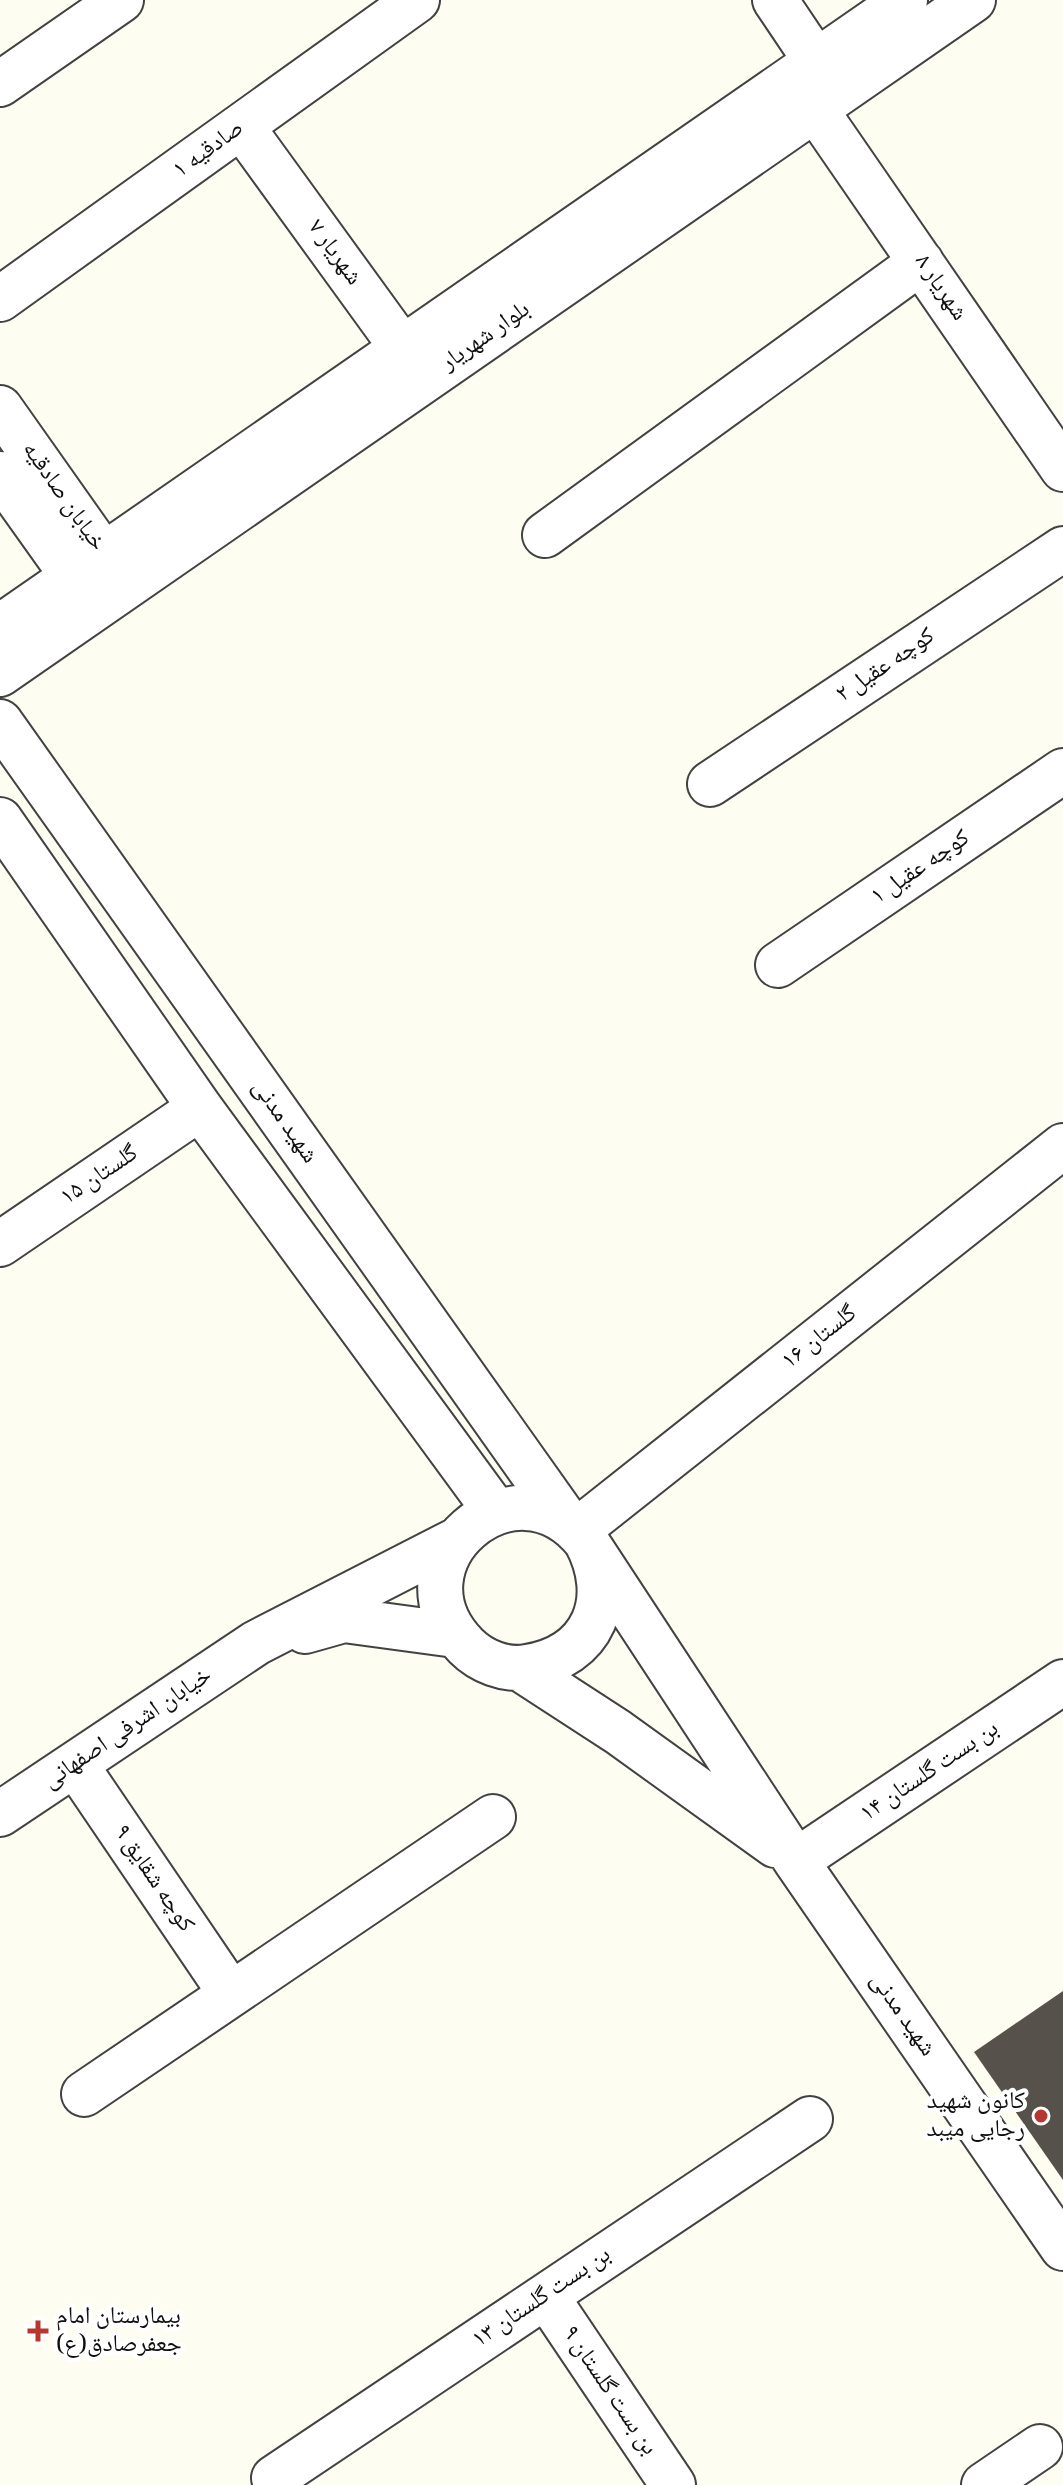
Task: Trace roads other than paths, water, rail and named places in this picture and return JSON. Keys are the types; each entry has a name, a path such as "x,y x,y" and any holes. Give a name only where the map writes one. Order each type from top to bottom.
{"street":[{"path":"0,84 121,0"},
{"name":"صادقیه ۱","path":"0,299 417,0"},
{"path":"775,0 816,61 815,109"},
{"name":"بلوار شهریار","path":"0,674 99,581 414,363 816,61 905,0"},
{"name":"بلوار شهریار","path":"414,363 815,109 973,0"},
{"name":"شهریار ۸","path":"815,109 1063,469"},
{"name":"شهریار ۷","path":"242,127 414,363"},
{"path":"545,535 921,262"},
{"name":"خیابان صادقیه","path":"0,408 99,581"},
{"name":"خیابان صادقیه","path":"0,474 99,581"},
{"name":"کوچه عقیل ۲","path":"710,784 1063,549"},
{"name":"بلوار شهریار","path":"0,627 99,581"},
{"name":"شهید مدنی","path":"0,722 577,1531 796,1861 1063,2248"},
{"name":"کوچه عقیل ۱","path":"778,965 1063,771"},
{"path":"0,820 200,1108 496,1512"},
{"name":"گلستان ۱۵","path":"0,1244 200,1108"},
{"name":"گلستان ۱۶","path":"577,1531 1063,1146"},
{"path":"520,1507 545,1511 577,1531 597,1562 601,1587 598,1613 586,1635 568,1653 546,1664 521,1669 484,1659 455,1635 444,1614 440,1588 444,1563 455,1541 473,1523 496,1512 520,1507"},
{"name":"خیابان اشرفی اصفهانی","path":"0,1814 256,1643 455,1541"},
{"name":"خیابان اشرفی اصفهانی","path":"256,1643 344,1620 455,1635"},
{"name":"شهید مدنی","path":"521,1669 618,1732 796,1861"},
{"name":"بن بست گلستان ۱۴","path":"796,1861 1063,1682"},
{"name":"کوچه شقایق ۹","path":"75,1764 231,1994"},
{"path":"84,2094 493,1817"},
{"name":"بن بست گلستان ۱۳","path":"274,2478 810,2119"},
{"name":"بن بست گلستان ۹","path":"546,2296 673,2485"},
{"path":"984,2485 1040,2447"}],"place":[{"name":"کانون شهید رجایی میبد","path":"1041,2116"},
{"name":"بیمارستان امام جعفرصادق(ع)","path":"38,2331"}]}
